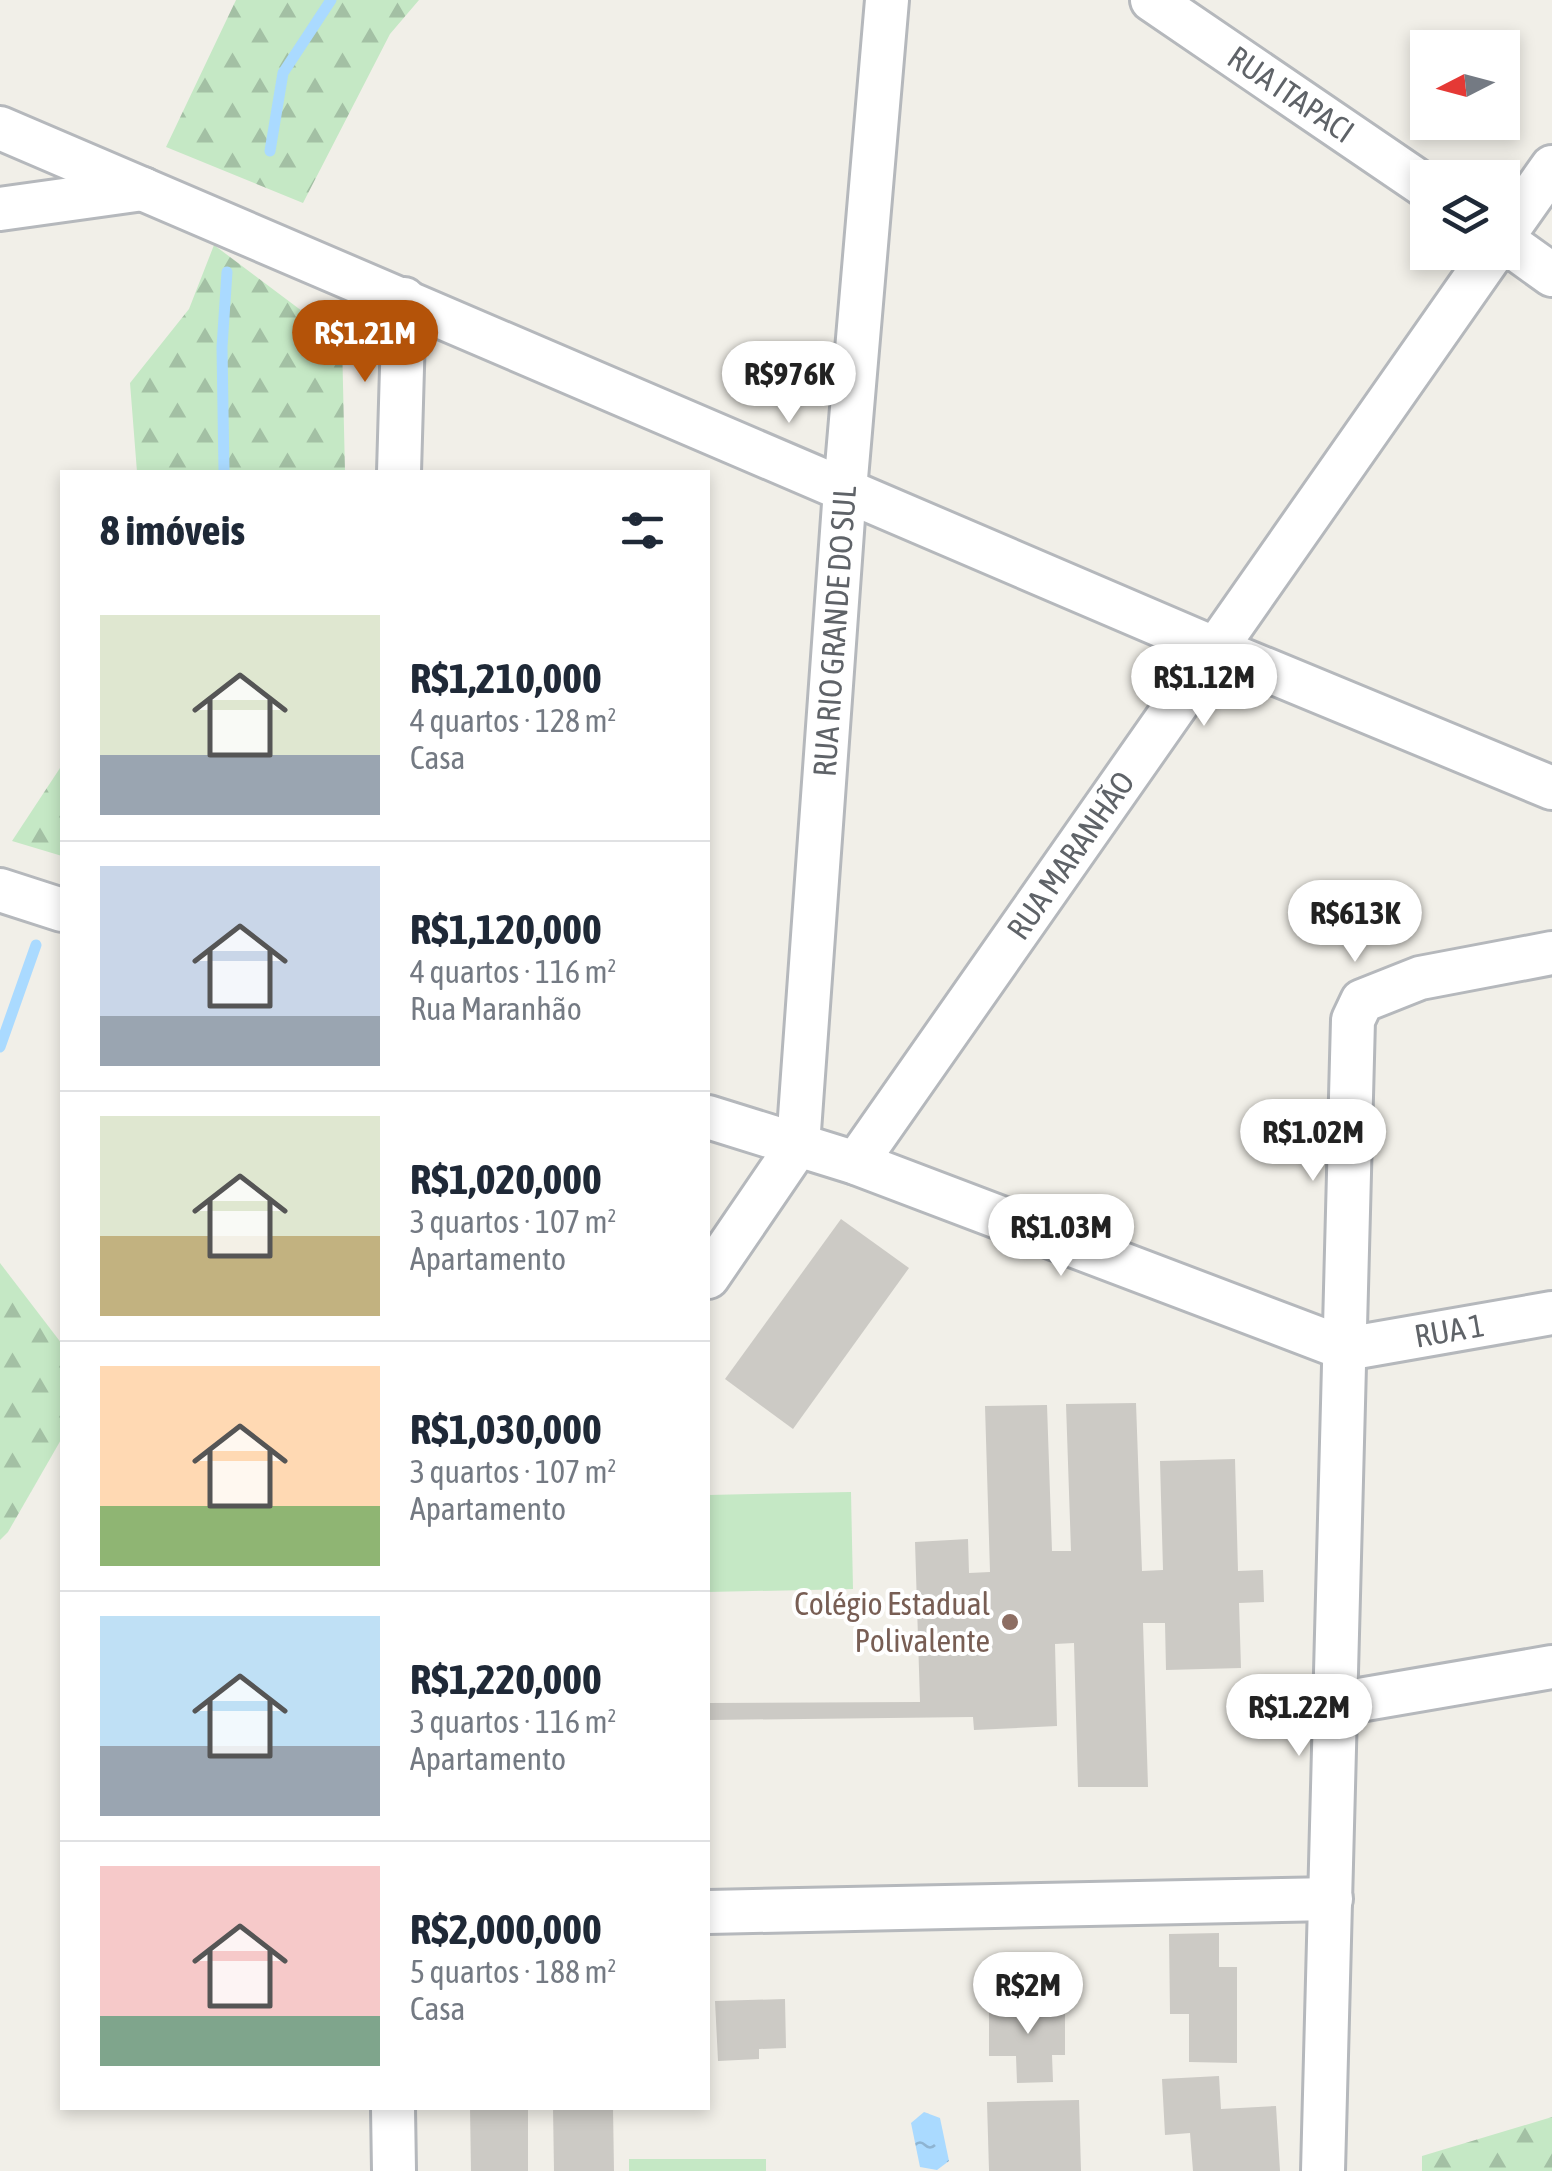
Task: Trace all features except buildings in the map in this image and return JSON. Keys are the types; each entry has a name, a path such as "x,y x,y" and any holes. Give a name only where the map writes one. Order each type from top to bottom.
{"street":[{"name":"RUA RIO GRANDE DO SUL","path":"798,1145 845,490 887,0"},
{"name":"RUA ITAPACI","path":"1152,0 1410,176"},
{"path":"0,128 1216,649 1552,788"},
{"path":"1520,213 1552,168"},
{"path":"0,210 146,189"},
{"path":"1520,252 1552,274"},
{"name":"RUA MARANHÃO","path":"856,1163 1479,270"},
{"path":"399,470 404,299"},
{"path":"0,890 60,909"},
{"path":"1323,2171 1353,1020 1362,1001 1420,978 1552,953"},
{"path":"710,1119 856,1163 1346,1349"},
{"path":"710,1274 798,1145"},
{"name":"RUA 1","path":"1346,1349 1552,1313"},
{"path":"1336,1704 1552,1667"},
{"path":"710,1912 1331,1899"},
{"path":"394,2110 394,2171"}],"green space":[{"path":"236,0 419,0 390,34 303,203 166,147"},
{"path":"214,245 342,341 345,470 137,470 130,383 189,309"},
{"path":"60,768 60,855 12,841"},
{"path":"0,1263 60,1341 60,1441 0,1540"},
{"path":"851,1492 853,1589 710,1592 710,1495"},
{"path":"1552,2117 1552,2171 1422,2171 1422,2156"},
{"path":"629,2159 766,2159 766,2171 629,2171"}],"water":[{"path":"924,2112 940,2118 949,2161 937,2170 920,2167 911,2123"}],"waterway":[{"path":"270,151 283,73 331,0"},
{"path":"224,470 222,347 227,272"},
{"path":"0,1047 36,945"}],"place":[{"name":"Colégio Estadual Polivalente","path":"1010,1622"}]}
